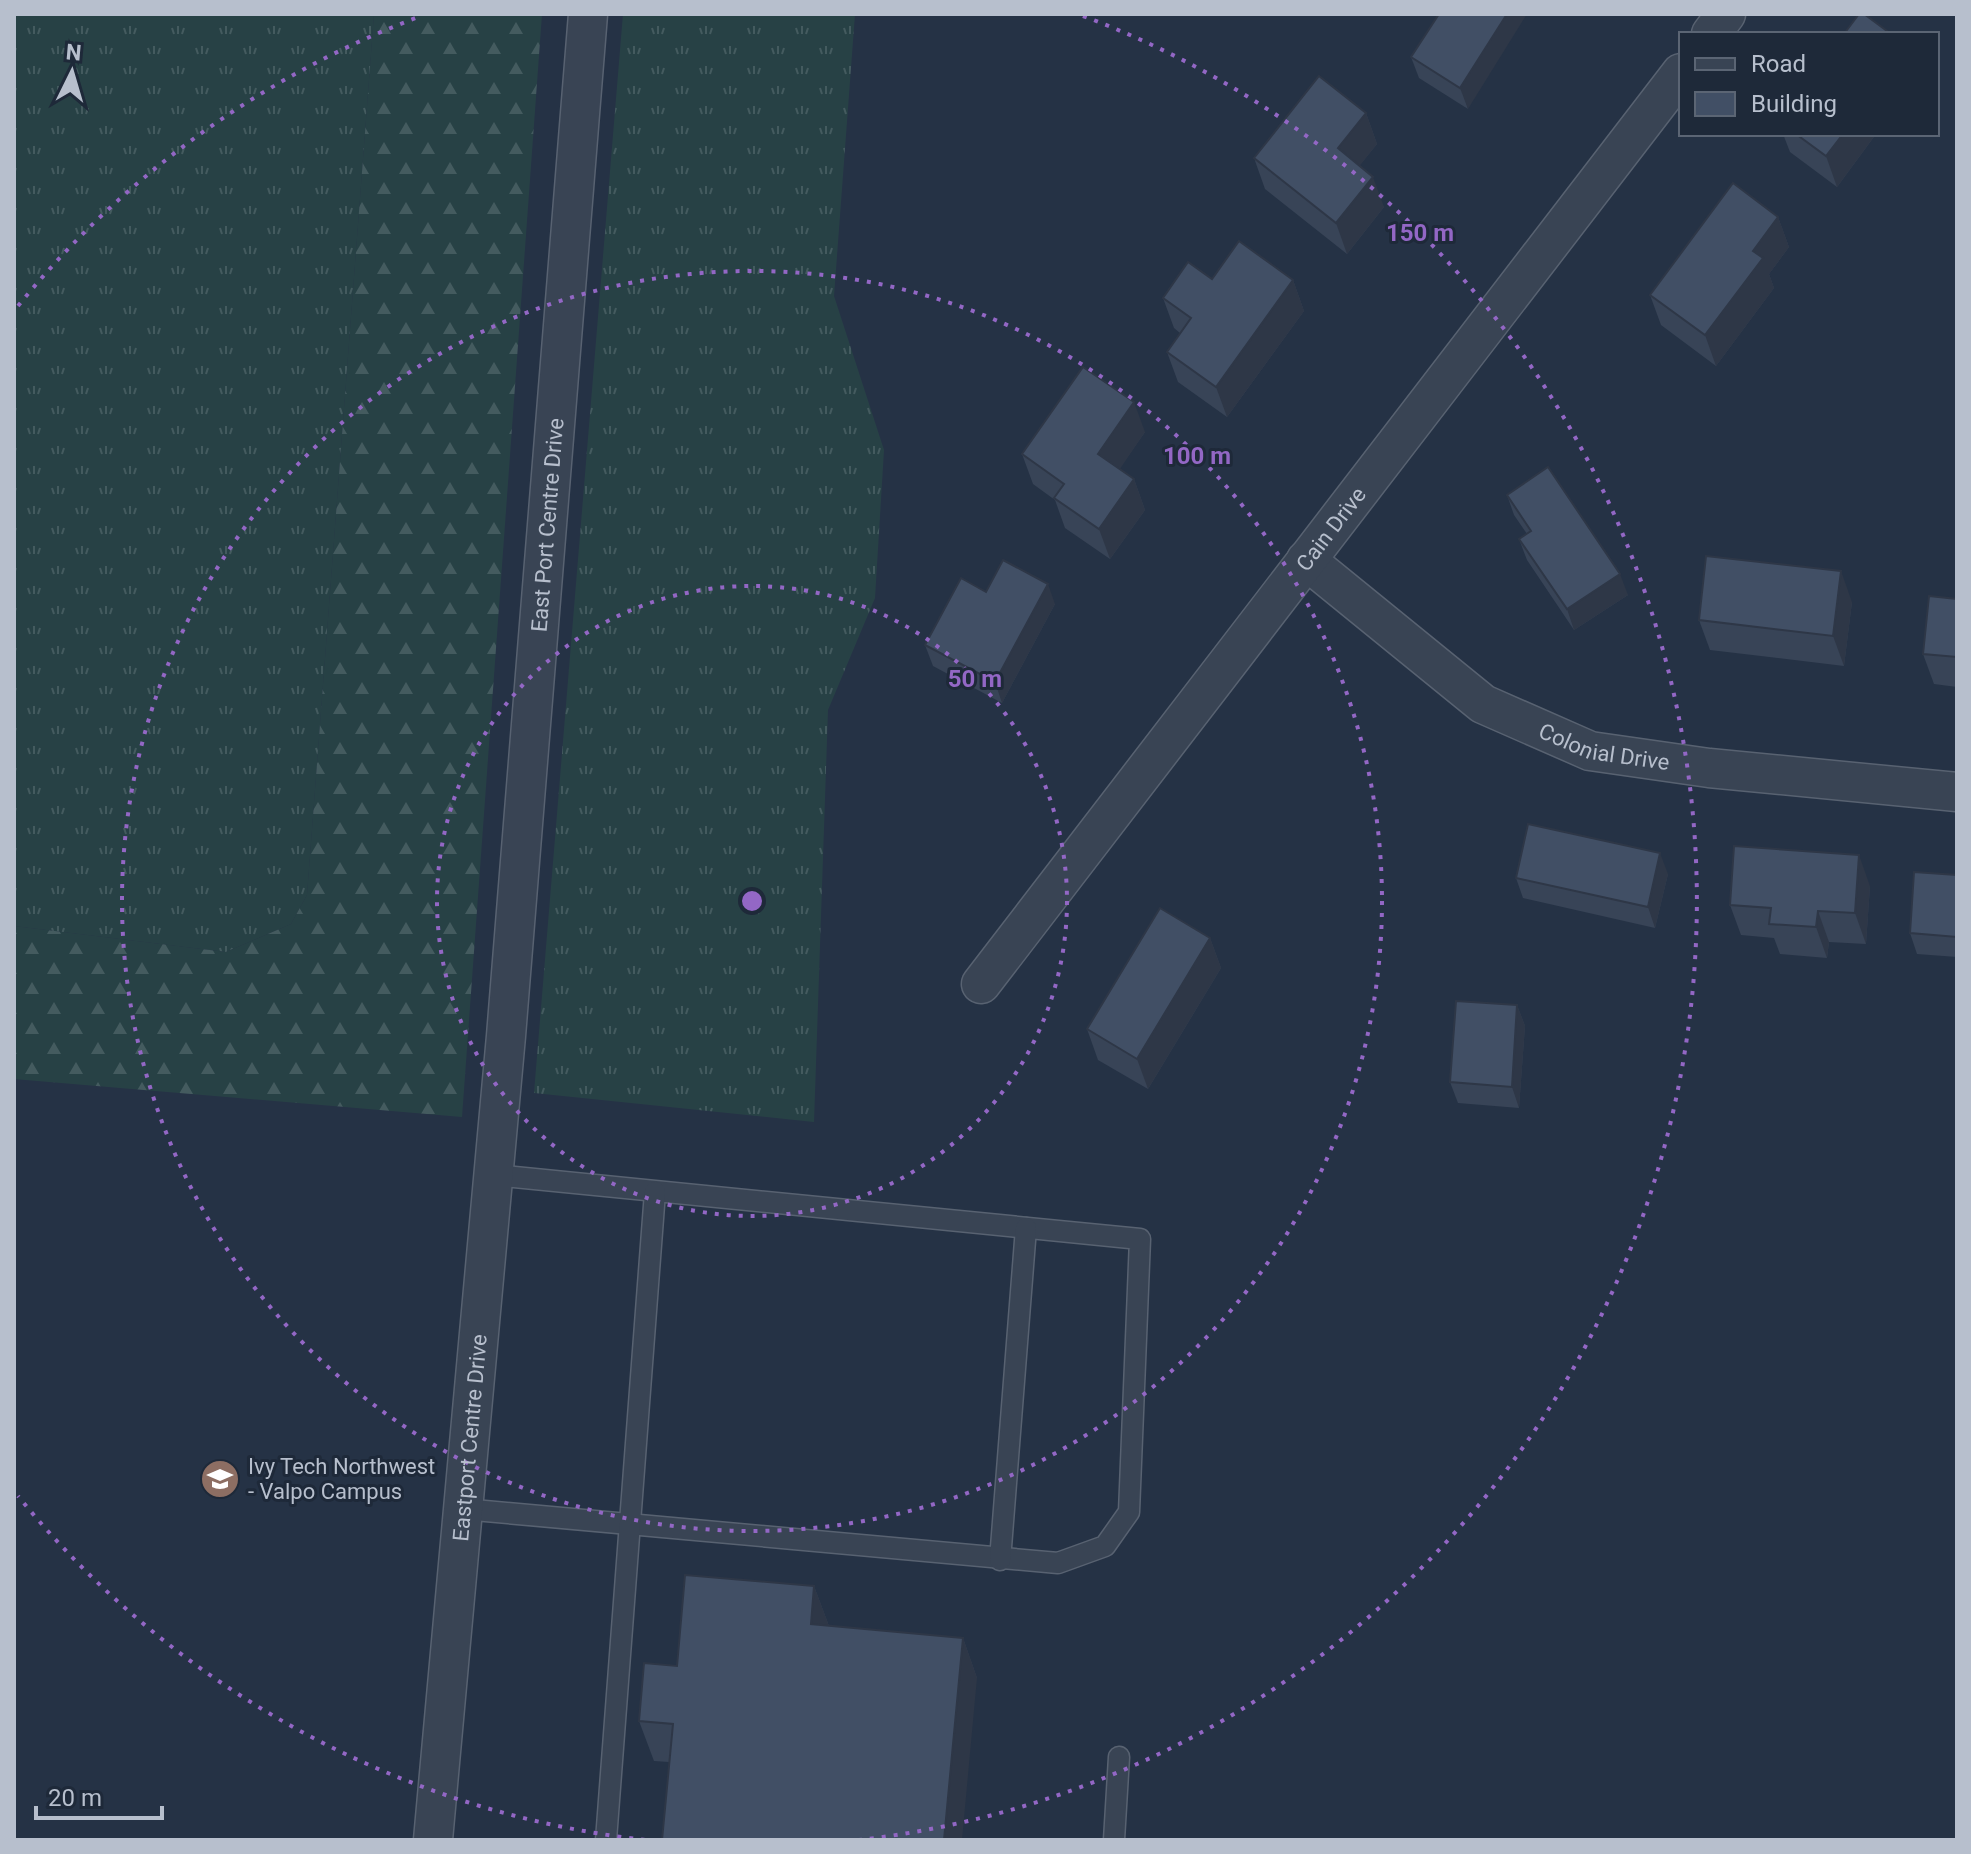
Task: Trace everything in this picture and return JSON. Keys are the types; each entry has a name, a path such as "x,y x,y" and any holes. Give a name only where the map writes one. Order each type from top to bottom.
{"street":[{"name":"East Port Centre Drive","path":"506,1036 588,14"},
{"path":"1712,32 1726,14"},
{"name":"Cain Drive","path":"981,984 1679,76"},
{"name":"Colonial Drive","path":"1306,560 1483,704 1590,751 1709,768 1957,792"},
{"name":"Eastport Centre Drive","path":"433,1840 506,1036"}],"lane":[{"path":"463,1509 1058,1563 1105,1546 1129,1512 1140,1239 494,1175"},
{"path":"606,1840 655,1192"},
{"path":"1000,1560 1026,1228"},
{"path":"1114,1840 1119,1757"}],"green space":[{"path":"14,14 374,14 307,895 291,924 226,952 14,926"},
{"path":"374,14 542,14 462,1117 14,1079 14,926 226,952 291,924 307,895"},
{"path":"623,14 855,14 834,296 884,450 875,598 828,710 814,1122 534,1093"}],"building":[{"path":"1439,14 1507,14 1460,88 1411,57"},
{"path":"1859,14 1864,14 1888,32 1846,32"},
{"path":"1319,76 1366,113 1338,148 1373,177 1336,223 1254,158"},
{"path":"1799,136 1841,136 1826,156"},
{"path":"1733,183 1778,217 1753,251 1763,258 1705,335 1650,295"},
{"path":"1239,241 1293,280 1216,387 1167,352 1191,318 1163,298 1188,262 1212,279"},
{"path":"1083,367 1134,402 1098,454 1134,479 1099,529 1054,498 1064,484 1022,454"},
{"path":"1548,467 1620,574 1567,609 1519,539 1531,531 1507,495"},
{"path":"1706,556 1841,571 1833,636 1699,620"},
{"path":"1003,560 1048,584 995,682 925,645 961,578 986,592"},
{"path":"1929,596 1957,599 1957,657 1923,654"},
{"path":"1528,824 1660,853 1648,907 1516,878"},
{"path":"1734,846 1859,855 1855,913 1818,911 1816,927 1769,924 1771,908 1730,905"},
{"path":"1914,872 1957,875 1957,937 1910,933"},
{"path":"1160,908 1210,938 1137,1059 1087,1029"},
{"path":"1456,1001 1517,1005 1512,1087 1450,1082"},
{"path":"685,1575 814,1586 811,1624 963,1638 944,1840 662,1840 673,1724 639,1721 644,1663 677,1666"}],"place":[{"name":"Ivy Tech Northwest - Valpo Campus","path":"220,1479"}]}
